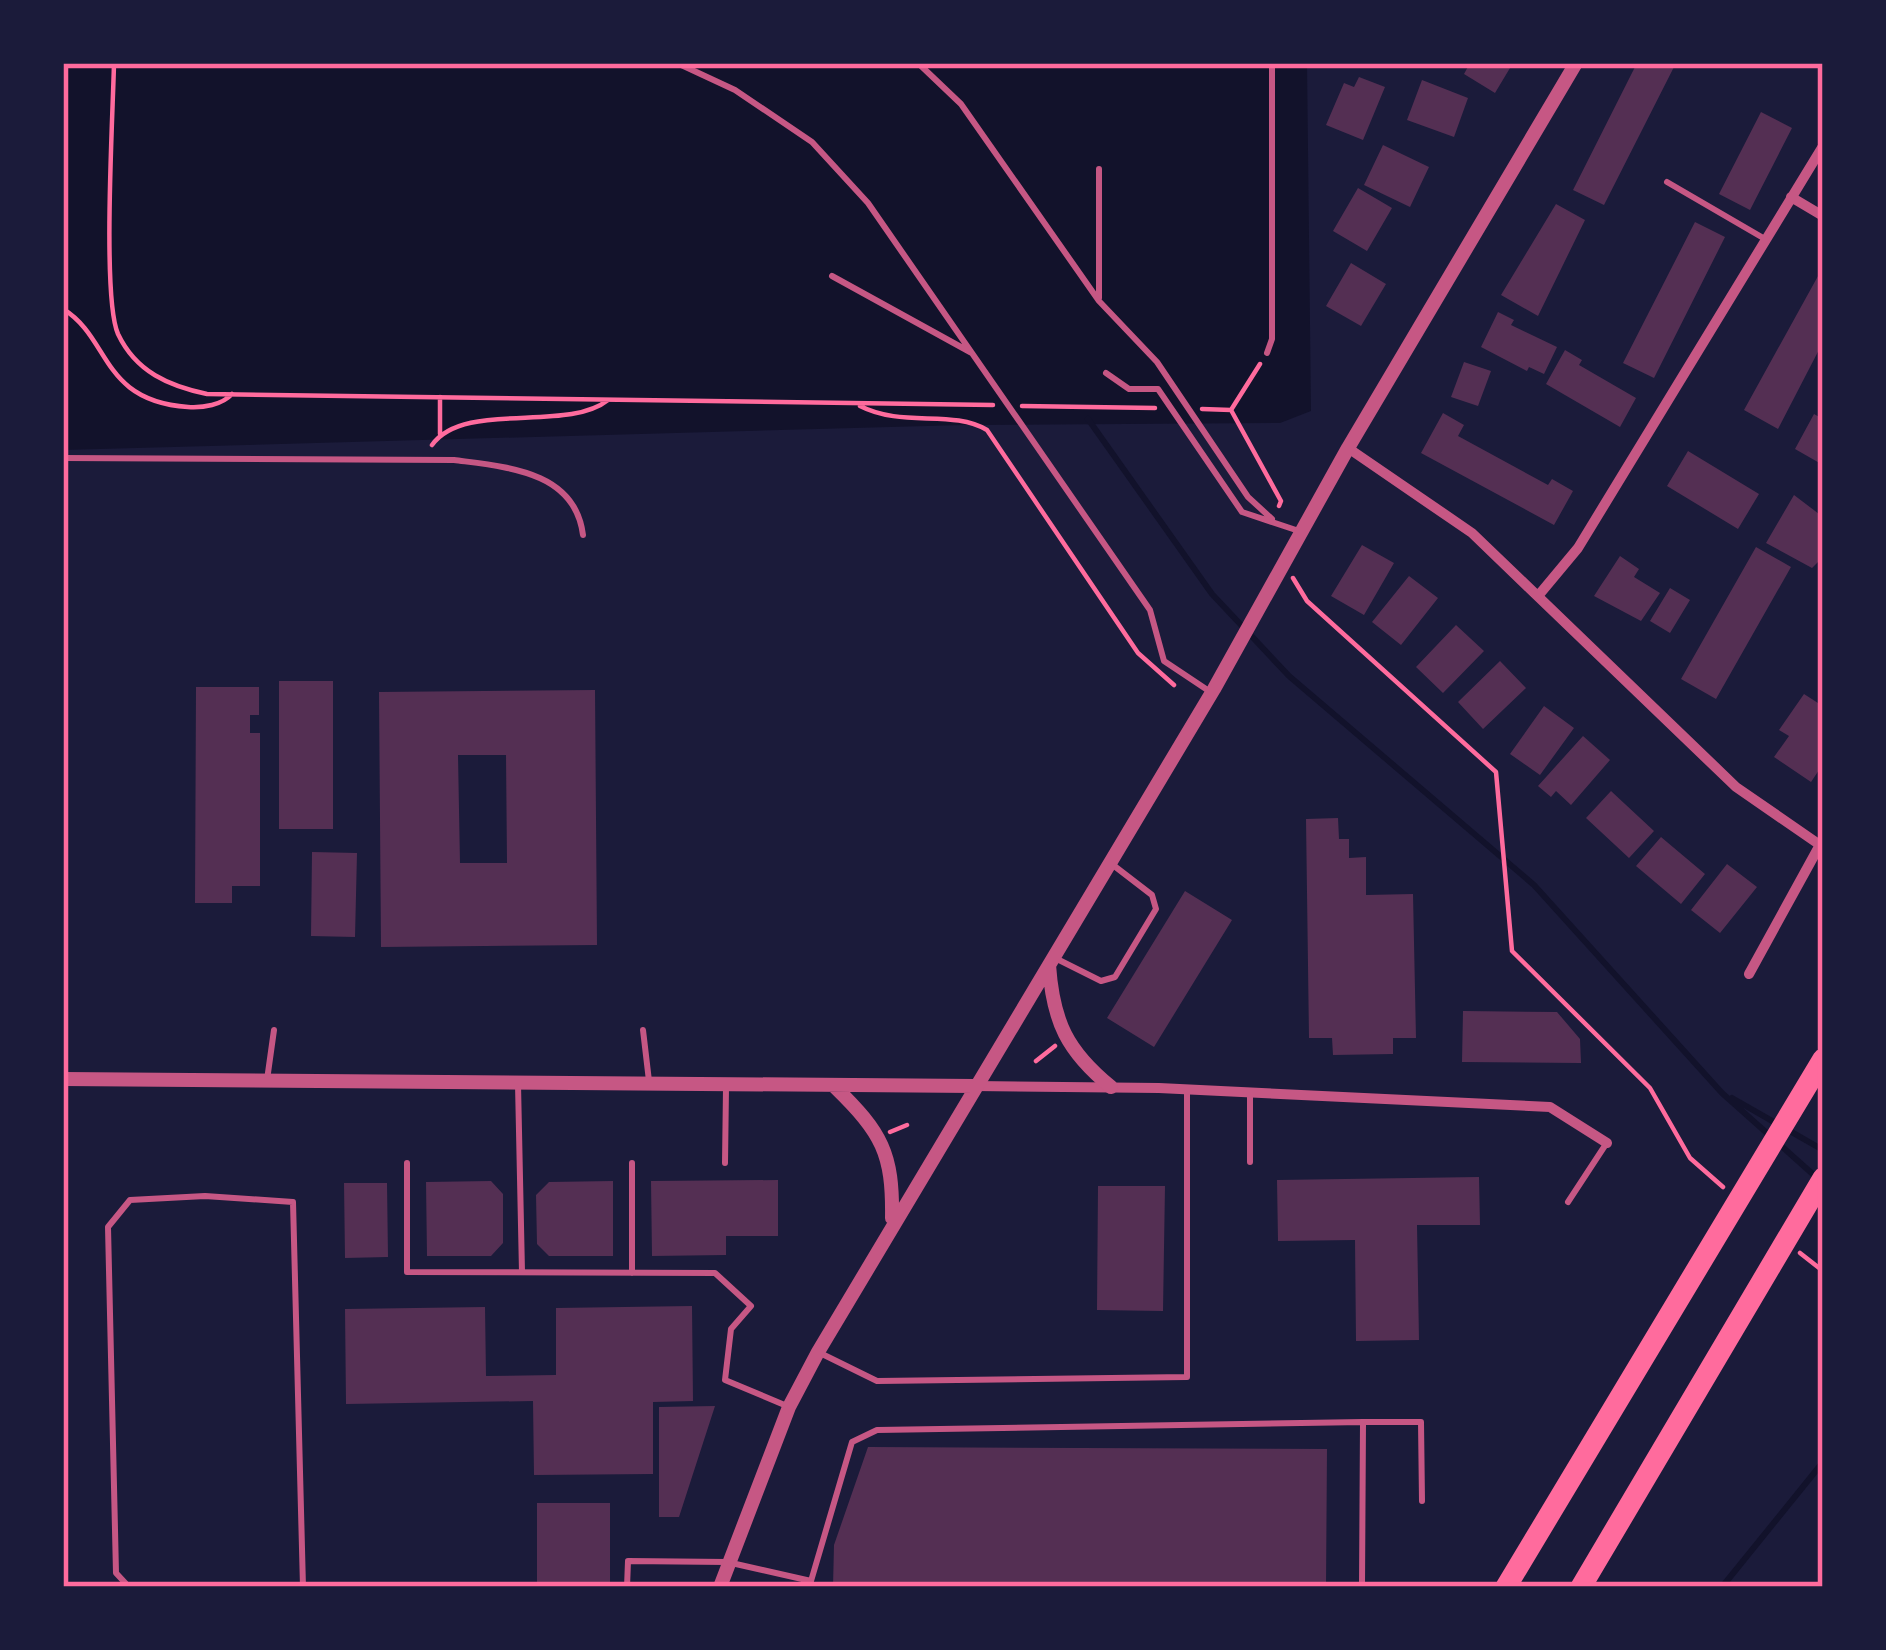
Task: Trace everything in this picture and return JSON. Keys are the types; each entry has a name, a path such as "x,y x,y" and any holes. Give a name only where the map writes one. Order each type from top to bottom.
{"highway":[{"path":"1506,1587 1818,1067"},
{"path":"1581,1587 1823,1178"}],"street":[{"path":"720,1587 789,1407 818,1352 1282,571 1348,448 1576,63"},
{"path":"1538,596 1578,548 1823,146"},
{"path":"1791,197 1823,216"},
{"path":"1348,448 1472,533 1736,787 1822,842 1749,974"},
{"path":"1050,959 1054,1012 1064,1041 1111,1087"},
{"path":"63,1079 1187,1090 1550,1107 1607,1143"},
{"path":"835,1087 882,1139 891,1160 892,1222"}],"lane":[{"path":"677,63 735,91 812,142 868,202 1150,610 1164,661 1212,690"},
{"path":"918,63 961,104 1099,301 1157,362 1248,497 1271,519"},
{"path":"1267,352 1272,339 1272,63"},
{"path":"1099,169 1099,301"},
{"path":"1667,182 1765,239"},
{"path":"832,276 973,353"},
{"path":"1106,373 1130,389 1158,389 1242,512 1302,533"},
{"path":"63,458 422,460 510,467 557,484 580,513 583,535"},
{"path":"1050,959 1101,981 1114,977 1156,909 1152,895 1109,862"},
{"path":"267,1081 274,1030"},
{"path":"643,1030 649,1085"},
{"path":"518,1084 522,1272"},
{"path":"724,1163 726,1088"},
{"path":"818,1352 878,1382 1187,1377 1187,1090"},
{"path":"1250,1094 1250,1162"},
{"path":"1568,1202 1607,1143"},
{"path":"407,1162 407,1272 715,1273 751,1306 731,1329 725,1380 789,1407"},
{"path":"632,1162 632,1273"},
{"path":"129,1587 116,1573 108,1227 130,1200 205,1196 293,1202 303,1587"},
{"path":"1362,1587 1363,1422"},
{"path":"627,1587 628,1561 727,1562 810,1584 852,1442 865,1433 1421,1422 1422,1501"}],"path":[{"path":"114,63 113,318 136,360 172,387 232,394 1156,408"},
{"path":"63,309 109,369 152,399 196,408 230,400 232,394"},
{"path":"1231,410 1267,352"},
{"path":"422,460 440,435 440,398"},
{"path":"440,435 470,425 581,411 608,400"},
{"path":"855,403 894,420 973,422 987,430 1138,653 1175,686"},
{"path":"1180,409 1231,410"},
{"path":"1231,410 1281,501 1271,519"},
{"path":"1282,571 1307,601 1496,772 1512,951 1650,1088 1690,1158 1723,1187"},
{"path":"1036,1061 1058,1043"},
{"path":"889,1133 907,1126"},
{"path":"1782,1251 1823,1271"}],"shaded area":[{"path":"63,63 1307,63 1311,411 1280,423 964,425 63,450"}],"building":[{"path":"1470,63 1513,63 1495,93 1464,74"},
{"path":"1637,63 1675,65 1604,205 1573,190"},
{"path":"1359,77 1385,87 1363,140 1326,125 1344,83 1354,87"},
{"path":"1422,80 1468,98 1454,137 1407,120"},
{"path":"1761,112 1792,128 1750,210 1719,194"},
{"path":"1383,145 1429,167 1410,207 1364,185"},
{"path":"1358,188 1392,208 1367,251 1333,231"},
{"path":"1556,204 1585,220 1538,316 1501,295"},
{"path":"1695,222 1725,237 1654,378 1623,363"},
{"path":"1351,263 1386,284 1361,326 1326,306"},
{"path":"1823,267 1823,342 1778,429 1744,410"},
{"path":"1498,312 1514,320 1511,325 1557,347 1544,374 1529,367 1527,371 1481,347"},
{"path":"1565,350 1582,360 1579,365 1636,398 1620,427 1546,384"},
{"path":"1464,362 1491,371 1478,406 1451,397"},
{"path":"1443,413 1464,425 1458,436 1548,485 1552,479 1573,491 1554,525 1421,453"},
{"path":"1814,414 1823,419 1823,465 1795,449"},
{"path":"1688,451 1759,494 1738,529 1667,486"},
{"path":"1794,495 1823,517 1823,557 1812,568 1766,543"},
{"path":"1362,545 1394,563 1364,615 1331,596"},
{"path":"1756,547 1791,567 1716,699 1681,679"},
{"path":"1620,556 1639,569 1634,577 1660,593 1641,621 1594,596"},
{"path":"1409,576 1438,598 1401,645 1372,622"},
{"path":"1670,588 1690,600 1670,633 1650,621"},
{"path":"1456,625 1484,651 1443,693 1416,667"},
{"path":"1500,661 1526,688 1483,729 1458,702"},
{"path":"279,681 333,681 333,829 279,829"},
{"path":"196,687 259,687 259,715 250,715 250,733 260,733 260,886 232,886 232,903 195,903"},
{"path":"595,690 597,945 381,947 379,692","holes":["458,755 506,755 507,863 460,863"]},
{"path":"1804,694 1818,703 1823,696 1823,764 1811,782 1774,757 1789,736 1779,730"},
{"path":"1544,706 1574,728 1540,775 1510,754"},
{"path":"1583,736 1610,760 1571,805 1556,791 1551,797 1538,786"},
{"path":"1611,791 1654,831 1629,858 1586,818"},
{"path":"1338,818 1339,839 1349,839 1349,858 1366,857 1366,895 1413,894 1416,1038 1393,1038 1393,1054 1333,1055 1332,1038 1309,1038 1306,819"},
{"path":"1661,837 1705,874 1681,904 1636,866"},
{"path":"312,852 357,853 355,937 311,936"},
{"path":"1727,864 1757,887 1720,933 1691,910"},
{"path":"1185,891 1232,920 1154,1047 1107,1018"},
{"path":"1463,1011 1557,1012 1580,1039 1581,1063 1462,1062"},
{"path":"1479,1177 1480,1225 1417,1225 1419,1340 1356,1341 1355,1240 1278,1241 1277,1180"},
{"path":"778,1180 778,1236 726,1236 726,1255 652,1256 651,1181"},
{"path":"491,1181 503,1194 503,1243 491,1256 427,1256 426,1182"},
{"path":"613,1181 613,1256 549,1256 537,1244 536,1195 549,1182"},
{"path":"344,1183 387,1183 388,1257 345,1258"},
{"path":"1098,1186 1165,1186 1163,1311 1097,1310"},
{"path":"692,1306 693,1401 653,1402 653,1474 534,1475 533,1401 346,1404 345,1309 485,1307 486,1376 556,1375 556,1308"},
{"path":"715,1406 679,1517 659,1517 659,1407"},
{"path":"868,1447 1327,1449 1326,1587 833,1587 834,1545"},
{"path":"537,1503 610,1503 610,1587 537,1587"}],"waterway":[{"path":"1088,419 1212,594 1289,676 1534,885 1722,1093 1816,1177"},
{"path":"1732,1098 1823,1150"},
{"path":"1722,1587 1823,1462"}]}
